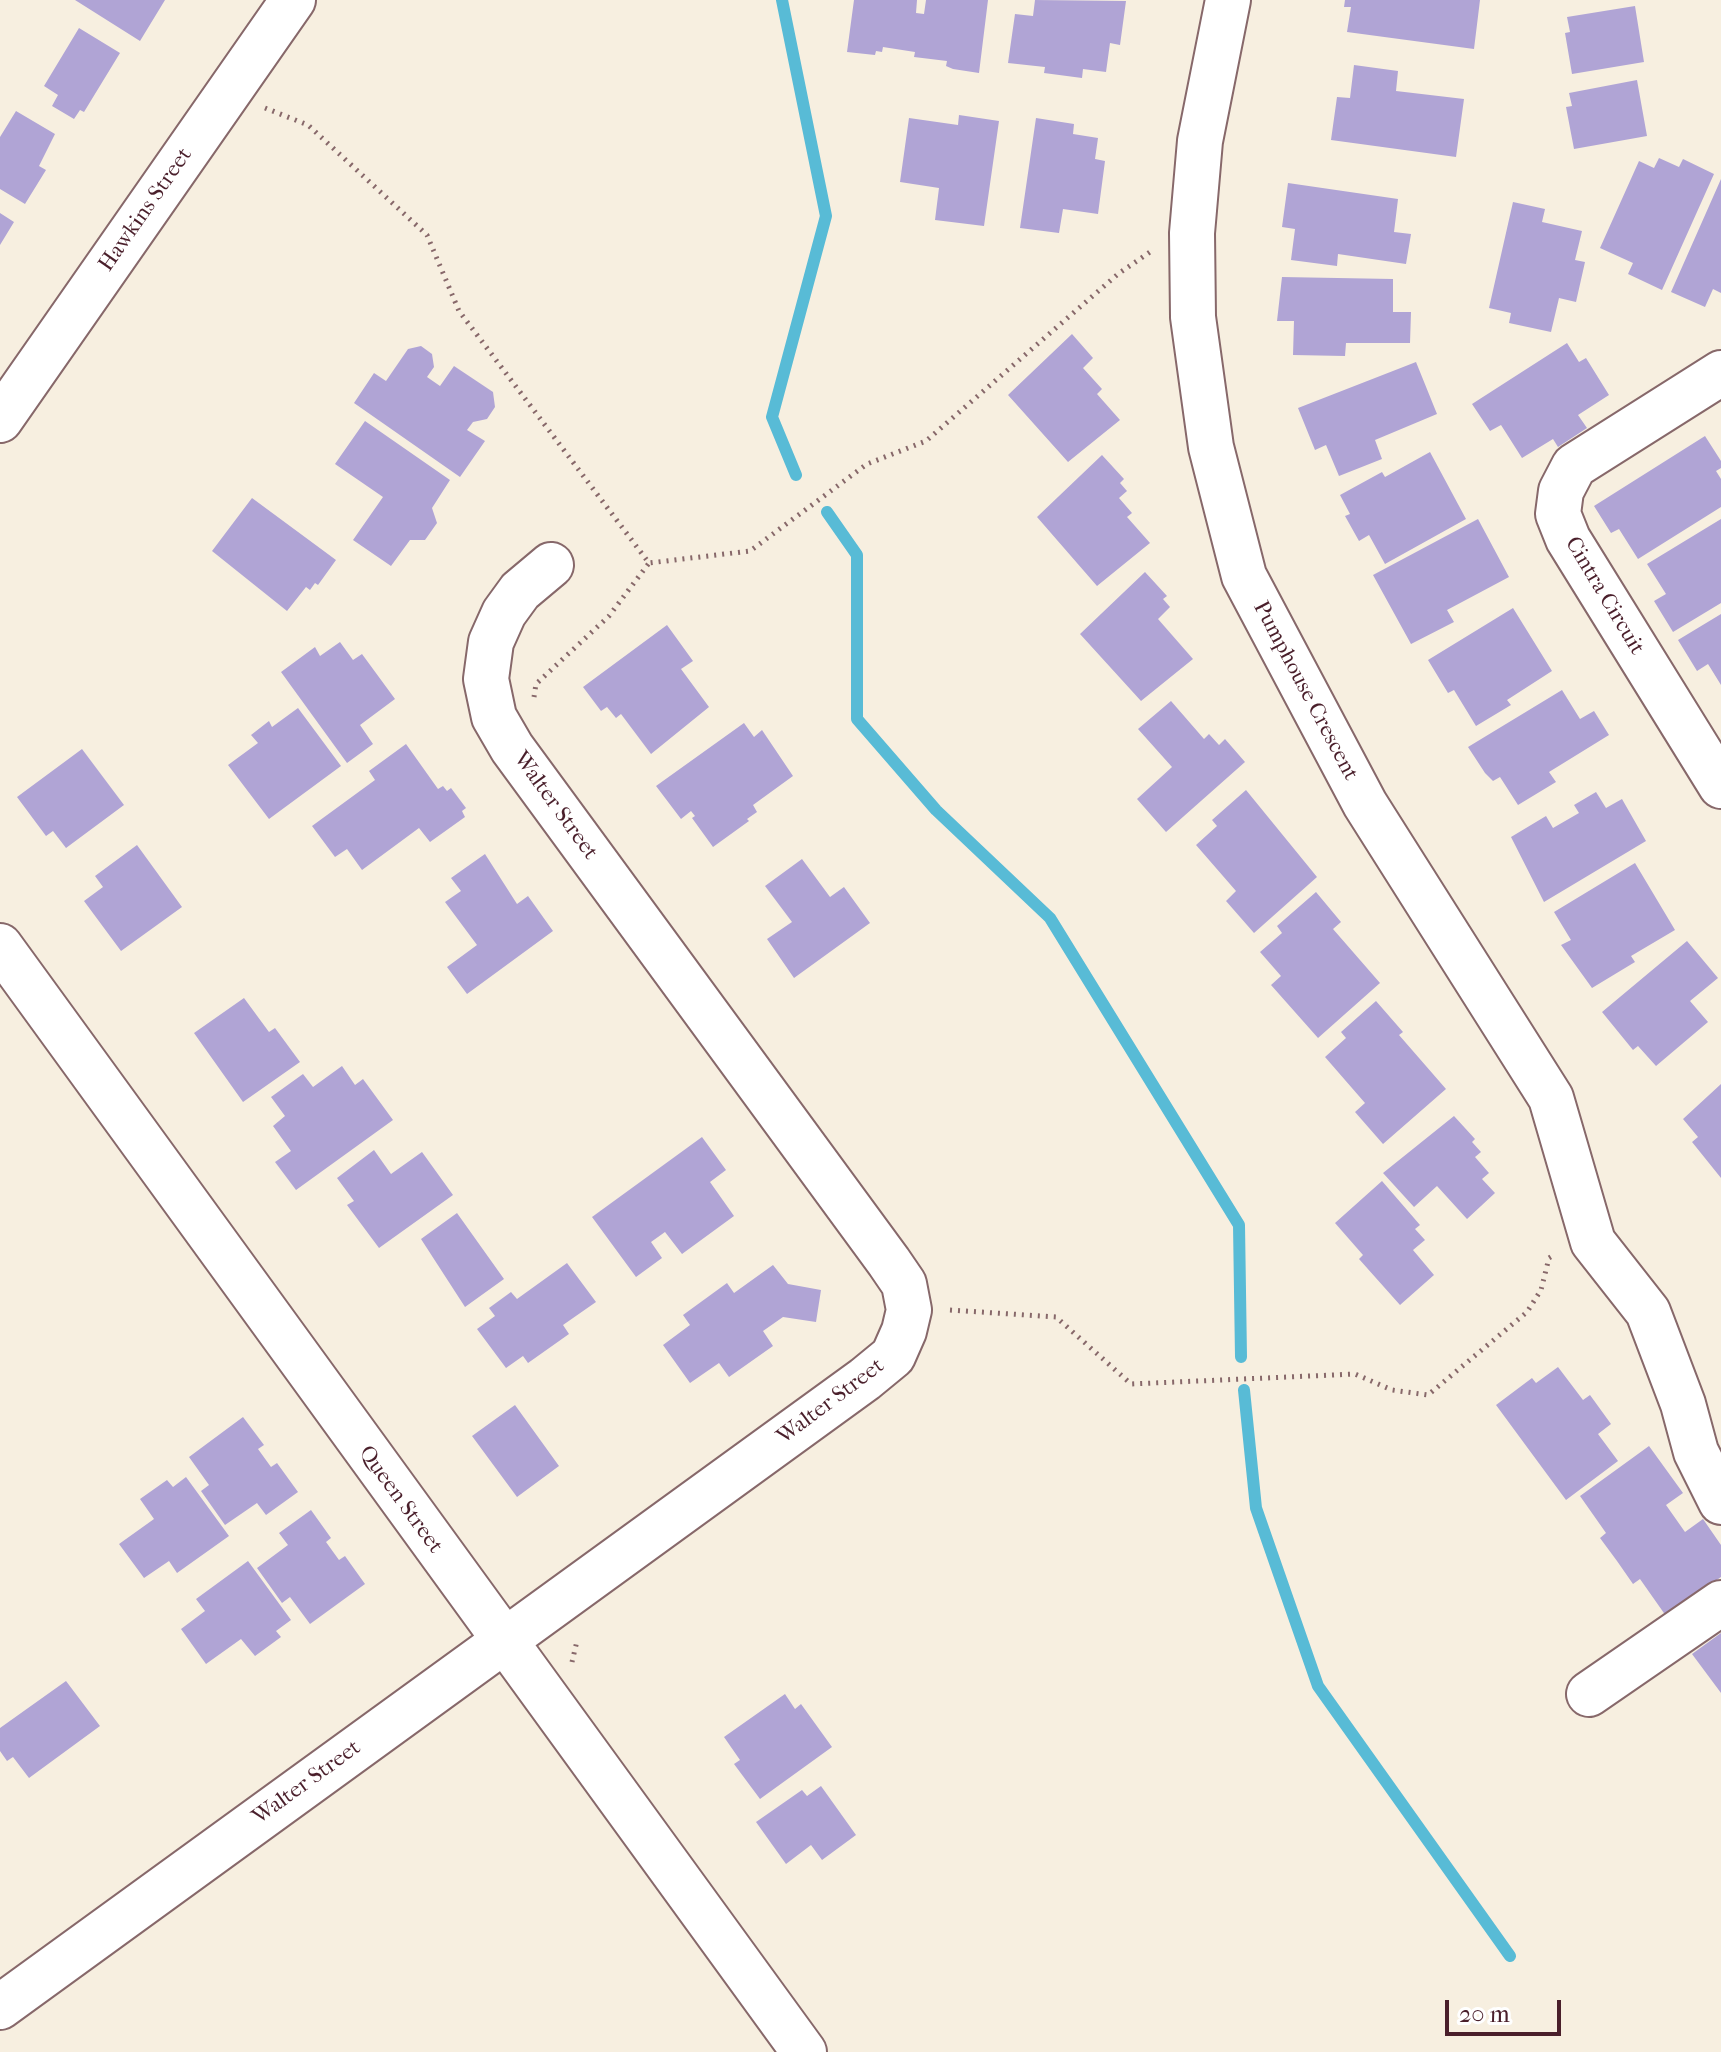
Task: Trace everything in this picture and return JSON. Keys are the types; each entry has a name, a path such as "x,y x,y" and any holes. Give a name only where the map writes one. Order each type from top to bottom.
{"street":[{"name":"Hawkins Street","path":"0,420 293,0"},
{"name":"Pumphouse Crescent","path":"1228,0 1200,141 1192,233 1193,317 1211,447 1244,576 1365,804 1551,1098 1593,1242 1648,1312 1683,1404 1696,1452 1721,1502"},
{"name":"Cintra Circuit","path":"1721,373 1574,466 1561,491 1558,514 1568,539 1721,786"},
{"name":"Walter Street","path":"0,2007 893,1356 909,1310 904,1284 512,748 494,717 486,679 491,642 504,613 520,591 551,565"},
{"name":"Queen Street","path":"0,946 544,1699 804,2052"},
{"path":"1589,1694 1721,1603"}],"path":[{"path":"227,94 308,125 427,235 459,311 649,563"},
{"path":"532,711 536,684 609,616 649,563 750,551 867,464 926,441 1118,274 1152,251 1153,236"},
{"path":"941,1320 945,1310 1056,1317 1131,1384 1355,1374 1392,1390 1428,1395 1527,1312 1541,1290 1549,1258 1593,1242"},
{"path":"544,1699 569,1678 575,1644 581,1635"}],"building":[{"path":"75,0 165,0 140,41"},
{"path":"854,0 917,0 916,13 924,14 926,0 988,0 979,73 953,69 946,66 947,61 914,57 915,52 883,47 882,52 876,51 875,55 847,52"},
{"path":"1035,0 1126,1 1120,45 1110,43 1106,72 1083,69 1082,78 1044,73 1045,67 1008,63 1015,14 1033,16"},
{"path":"1345,0 1480,0 1474,49 1347,32 1351,7 1344,7"},
{"path":"1635,6 1644,62 1572,74 1565,33 1570,32 1567,17"},
{"path":"79,28 120,53 84,112 80,110 74,119 52,106 58,95 44,86"},
{"path":"1354,65 1398,71 1396,91 1464,99 1456,157 1331,140 1337,97 1350,98"},
{"path":"1637,80 1647,136 1574,149 1566,107 1572,106 1569,93"},
{"path":"16,111 55,134 39,166 46,170 25,204 0,189 0,137"},
{"path":"959,115 999,121 984,226 935,220 939,188 900,182 909,118 958,125"},
{"path":"1036,118 1074,124 1073,134 1098,138 1095,159 1105,161 1098,214 1063,209 1059,233 1020,228"},
{"path":"1659,158 1679,167 1683,159 1714,174 1662,290 1628,274 1633,263 1600,248 1639,161 1654,168"},
{"path":"1721,179 1721,293 1713,289 1705,307 1671,292"},
{"path":"1288,183 1398,199 1394,232 1411,234 1406,264 1338,254 1337,266 1291,260 1295,229 1282,227"},
{"path":"1513,202 1545,209 1542,222 1582,231 1575,260 1585,262 1576,302 1559,298 1551,332 1509,323 1511,313 1489,308"},
{"path":"0,213 14,222 0,245"},
{"path":"1282,277 1393,279 1393,312 1411,312 1410,343 1346,343 1345,356 1293,355 1294,321 1277,321"},
{"path":"1072,334 1093,358 1083,368 1102,389 1097,394 1120,420 1068,462 1008,395"},
{"path":"1567,343 1579,362 1586,358 1609,395 1578,415 1587,428 1558,447 1553,439 1522,458 1501,425 1490,431 1472,404"},
{"path":"421,346 432,354 434,367 427,377 440,386 454,366 493,392 495,407 487,419 473,422 467,430 485,441 460,477 354,403 374,373 386,381 408,349"},
{"path":"1416,362 1437,414 1375,440 1382,459 1339,476 1326,445 1315,450 1298,408"},
{"path":"365,421 450,480 432,508 437,523 425,540 410,540 391,566 353,540 383,497 335,464"},
{"path":"1705,436 1721,461 1721,468 1716,471 1721,479 1721,507 1638,559 1619,529 1611,533 1594,506"},
{"path":"1430,452 1466,519 1385,564 1369,535 1359,541 1345,516 1350,514 1340,495 1382,472 1385,477"},
{"path":"1102,455 1124,479 1120,483 1127,491 1119,498 1132,513 1127,517 1150,543 1097,586 1037,517"},
{"path":"252,498 336,560 318,585 315,583 310,590 306,587 287,611 212,551"},
{"path":"1478,519 1509,577 1447,610 1454,622 1411,644 1373,575"},
{"path":"1721,519 1721,603 1673,632 1654,601 1666,594 1647,564"},
{"path":"1145,572 1167,596 1163,599 1170,607 1158,619 1193,659 1141,701 1080,634"},
{"path":"1513,608 1552,671 1507,700 1511,705 1476,726 1454,690 1448,693 1428,660"},
{"path":"1721,614 1721,685 1708,664 1697,671 1678,640"},
{"path":"667,625 693,661 681,669 709,707 651,754 621,714 616,718 607,707 601,711 583,687"},
{"path":"340,642 353,660 362,654 395,699 360,725 373,744 347,763 281,672 315,647 320,656"},
{"path":"1562,690 1580,719 1594,711 1609,735 1549,772 1556,782 1518,805 1500,777 1493,781 1468,747"},
{"path":"1171,701 1204,739 1209,734 1219,745 1225,739 1245,762 1166,832 1137,799 1172,767 1138,729"},
{"path":"298,708 341,766 269,819 228,765 258,743 251,735 269,721 272,727"},
{"path":"744,723 754,737 762,730 793,776 753,805 757,812 747,819 749,821 713,847 692,818 695,816 691,811 681,819 656,786"},
{"path":"406,744 438,789 443,786 447,791 451,788 466,808 462,811 465,817 430,842 419,828 362,870 347,849 335,857 312,826 375,780 369,771"},
{"path":"82,749 124,805 66,848 53,831 46,836 17,797"},
{"path":"1246,790 1317,877 1254,933 1226,901 1236,891 1196,845 1217,826 1212,820"},
{"path":"1596,792 1606,808 1622,799 1646,841 1544,902 1511,837 1546,816 1553,828 1579,813 1574,805"},
{"path":"137,845 182,907 121,951 84,901 103,887 95,876"},
{"path":"485,854 517,904 528,896 553,931 467,994 447,967 477,945 445,902 461,891 451,878"},
{"path":"802,859 830,897 844,887 870,923 794,978 767,939 792,922 765,886"},
{"path":"1635,863 1675,930 1631,956 1635,962 1592,988 1561,945 1571,940 1554,912"},
{"path":"1316,892 1341,922 1333,929 1380,983 1318,1038 1271,985 1281,976 1260,952 1282,933 1277,926"},
{"path":"1687,941 1718,978 1690,1001 1708,1022 1656,1066 1638,1046 1633,1050 1602,1012"},
{"path":"244,998 269,1032 275,1028 300,1062 243,1102 194,1033"},
{"path":"1376,1001 1403,1032 1399,1035 1446,1089 1383,1144 1355,1112 1365,1103 1325,1057 1346,1038 1341,1032"},
{"path":"342,1066 355,1085 363,1079 393,1120 296,1190 275,1162 291,1151 273,1126 285,1116 271,1097 303,1074 313,1087"},
{"path":"1721,1084 1721,1178 1692,1142 1698,1137 1683,1119"},
{"path":"1454,1116 1475,1139 1472,1142 1481,1152 1475,1157 1489,1173 1482,1179 1495,1193 1467,1219 1437,1186 1414,1207 1383,1173"},
{"path":"702,1137 726,1170 710,1182 734,1216 682,1254 665,1232 651,1242 662,1258 636,1277 592,1217"},
{"path":"374,1150 391,1174 422,1152 453,1195 379,1248 347,1205 354,1201 337,1178"},
{"path":"1382,1181 1420,1225 1415,1229 1425,1240 1413,1250 1434,1275 1400,1305 1359,1259 1363,1255 1335,1223"},
{"path":"457,1213 504,1279 465,1307 421,1239"},
{"path":"567,1263 596,1302 563,1325 569,1334 528,1363 523,1356 506,1368 477,1329 495,1316 489,1308 511,1292 517,1299"},
{"path":"773,1265 788,1284 821,1290 816,1322 783,1317 763,1331 773,1346 729,1377 719,1363 690,1383 663,1345 690,1325 683,1315 727,1283 734,1293"},
{"path":"1558,1367 1583,1400 1590,1395 1611,1424 1598,1434 1618,1461 1566,1500 1496,1405 1532,1378 1536,1383"},
{"path":"515,1405 559,1466 517,1497 472,1436"},
{"path":"243,1417 264,1445 258,1449 271,1467 277,1463 298,1492 266,1515 257,1503 225,1525 201,1491 209,1485 189,1457"},
{"path":"1649,1446 1683,1493 1666,1505 1685,1532 1703,1519 1721,1545 1721,1577 1666,1616 1640,1579 1633,1584 1600,1538 1606,1533 1580,1496"},
{"path":"186,1477 229,1536 177,1573 169,1561 144,1578 119,1544 154,1519 140,1499 167,1480 173,1487"},
{"path":"311,1510 331,1538 326,1542 339,1560 345,1556 365,1584 310,1624 290,1597 282,1603 257,1568 288,1545 279,1533"},
{"path":"248,1561 291,1620 276,1631 281,1637 255,1656 241,1639 206,1664 181,1629 205,1611 196,1599"},
{"path":"1721,1633 1721,1693 1692,1654"},
{"path":"66,1681 100,1726 29,1778 13,1757 7,1761 0,1751 0,1728"},
{"path":"785,1694 795,1709 801,1704 832,1747 760,1799 734,1764 740,1760 724,1737"},
{"path":"821,1786 856,1835 822,1860 811,1845 786,1864 756,1822 802,1790 807,1796"}],"waterway":[{"path":"782,0 826,216 772,417 796,475"},
{"path":"827,512 857,555 857,719 936,810 1050,918 1239,1225 1241,1357"},
{"path":"1244,1390 1256,1508 1318,1686 1510,1956"}]}
